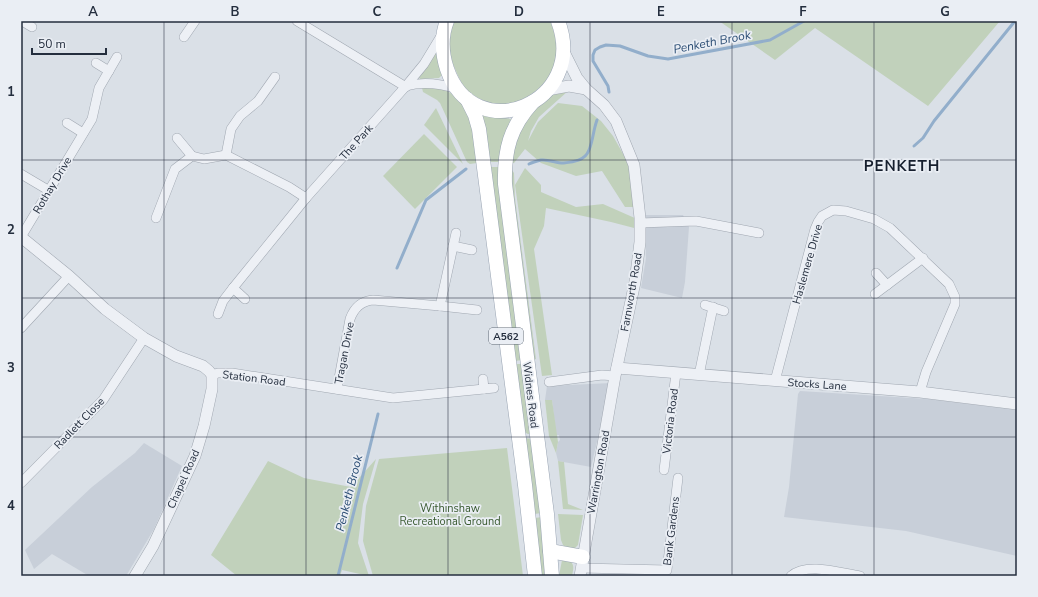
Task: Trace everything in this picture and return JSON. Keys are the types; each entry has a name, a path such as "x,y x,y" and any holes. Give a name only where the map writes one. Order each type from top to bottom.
{"main road":[{"name":"A562","path":"446,24 443,41 445,63 452,80 463,94 476,105 494,110 515,109 533,102 547,90 558,74 564,52 563,38 559,23"},
{"name":"Widnes Road","path":"463,94 475,115 479,128 527,498 535,576"},
{"name":"Widnes Road","path":"533,102 523,112 511,136 505,162 504,184 552,576"},
{"path":"550,551 581,567"}],"street":[{"path":"22,21 32,27"},
{"path":"184,37 195,21"},
{"path":"297,21 406,86 435,84 463,94"},
{"name":"The Park","path":"218,314 223,300 306,198 406,86 436,46 446,24"},
{"name":"Farnworth Road","path":"564,52 577,78 586,89 604,105 616,121 634,165 640,223 638,263 616,372"},
{"name":"Rothay Drive","path":"21,237 94,115 99,88 117,57"},
{"path":"96,63 109,71"},
{"path":"226,155 231,129 240,116 258,101 275,77"},
{"path":"547,90 568,86 586,89"},
{"path":"67,123 83,133"},
{"path":"177,138 192,156 204,159 226,155 289,187 306,198"},
{"path":"156,218 175,168 192,156"},
{"path":"21,174 48,190"},
{"name":"Haslemere Drive","path":"775,381 815,229 822,216 840,210 874,219 890,228 949,284 955,297 952,310 926,372 920,392"},
{"path":"640,223 696,221 759,233"},
{"path":"440,306 456,233"},
{"name":"Station Road","path":"21,237 69,276 106,309 144,338 176,356 203,366 212,375 218,373 232,373 392,398 487,385"},
{"path":"454,246 472,250"},
{"path":"875,294 922,258"},
{"path":"876,273 887,285"},
{"path":"21,328 69,276"},
{"path":"233,288 245,299"},
{"name":"Tragan Drive","path":"337,389 349,324 352,314 363,302 373,300 477,310"},
{"path":"699,374 709,306 724,311"},
{"name":"Radlett Close","path":"21,483 103,400 144,338"},
{"path":"549,382 616,372"},
{"name":"Stocks Lane","path":"616,372 699,374 920,392 1017,404"},
{"name":"Warrington Road","path":"581,567 616,372"},
{"name":"Victoria Road","path":"664,470 676,373"},
{"name":"Chapel Road","path":"134,576 153,546 195,456 212,389 212,375"},
{"name":"Bank Gardens","path":"581,567 592,570 667,570 678,478"},
{"path":"791,576 796,572 816,569 860,576"}],"shaded area":[{"path":"645,215 683,215 689,227 685,282 682,298 641,288 646,258"},
{"path":"611,383 591,467 558,461 556,453 558,442 560,440 559,435 556,435 552,400 545,400 547,386"},
{"path":"800,391 928,399 1017,410 1017,556 906,531 784,517 789,487 798,394"},
{"path":"144,443 182,466 154,529 126,576 89,576 52,554 34,569 25,550 92,487 135,453"}],"green space":[{"path":"454,21 550,21 556,39 556,59 552,71 541,86 534,92 518,101 500,104 481,100 465,88 453,65 450,53 450,40"},
{"path":"719,21 1000,21 928,106 815,28 775,60"},
{"path":"434,54 437,54 442,75 439,78 420,79 418,76"},
{"path":"429,87 447,91 461,102 472,122 477,163 470,164 467,162 440,103 423,92 422,88"},
{"path":"568,91 539,117 531,131 528,141 538,122 558,103 582,106 601,121 613,136 631,168 636,207 625,207 602,171 576,176 541,163 525,149 514,163 511,163 516,136 533,110 555,93"},
{"path":"436,108 463,164 424,125"},
{"path":"482,114 511,119 504,139 500,162 489,162"},
{"path":"424,134 457,167 415,209 383,176"},
{"path":"490,167 500,167 522,360 515,361"},
{"path":"525,168 541,185 541,192 576,207 603,204 637,219 638,229 546,208 544,226 534,249 552,375 542,376 515,185"},
{"path":"512,170 514,173 515,198 536,359 533,360 511,184"},
{"path":"516,364 522,364 531,434 524,432"},
{"path":"545,400 552,400 558,442 556,453 549,436"},
{"path":"525,438 532,439 541,513 535,514"},
{"name":"Withinshaw Recreational Ground","path":"507,448 523,576 373,576 363,541 366,506 379,459"},
{"path":"376,459 363,504 358,543 369,576 342,570 340,576 237,576 211,555 268,461 304,478 351,487"},
{"path":"558,461 564,462 568,504 583,510 563,509"},
{"path":"558,514 583,515 578,545 575,548 566,548 563,545"},
{"path":"542,517 548,576 541,576 535,518"},
{"path":"562,560 570,561 573,564 572,576 559,576"}],"waterway":[{"name":"Penketh Brook","path":"609,92 608,86 593,61 595,50 600,47 606,45 620,46 648,56 668,59 770,40 804,21"},
{"path":"914,146 923,138 934,121 1015,21"},
{"name":"Penketh Brook","path":"529,164 541,160 563,163 582,159 589,150 597,120"},
{"name":"Penketh Brook","path":"397,268 426,200 466,169"},
{"name":"Penketh Brook","path":"338,576 378,414"}],"district":[{"name":"PENKETH","path":"902,166"}]}
